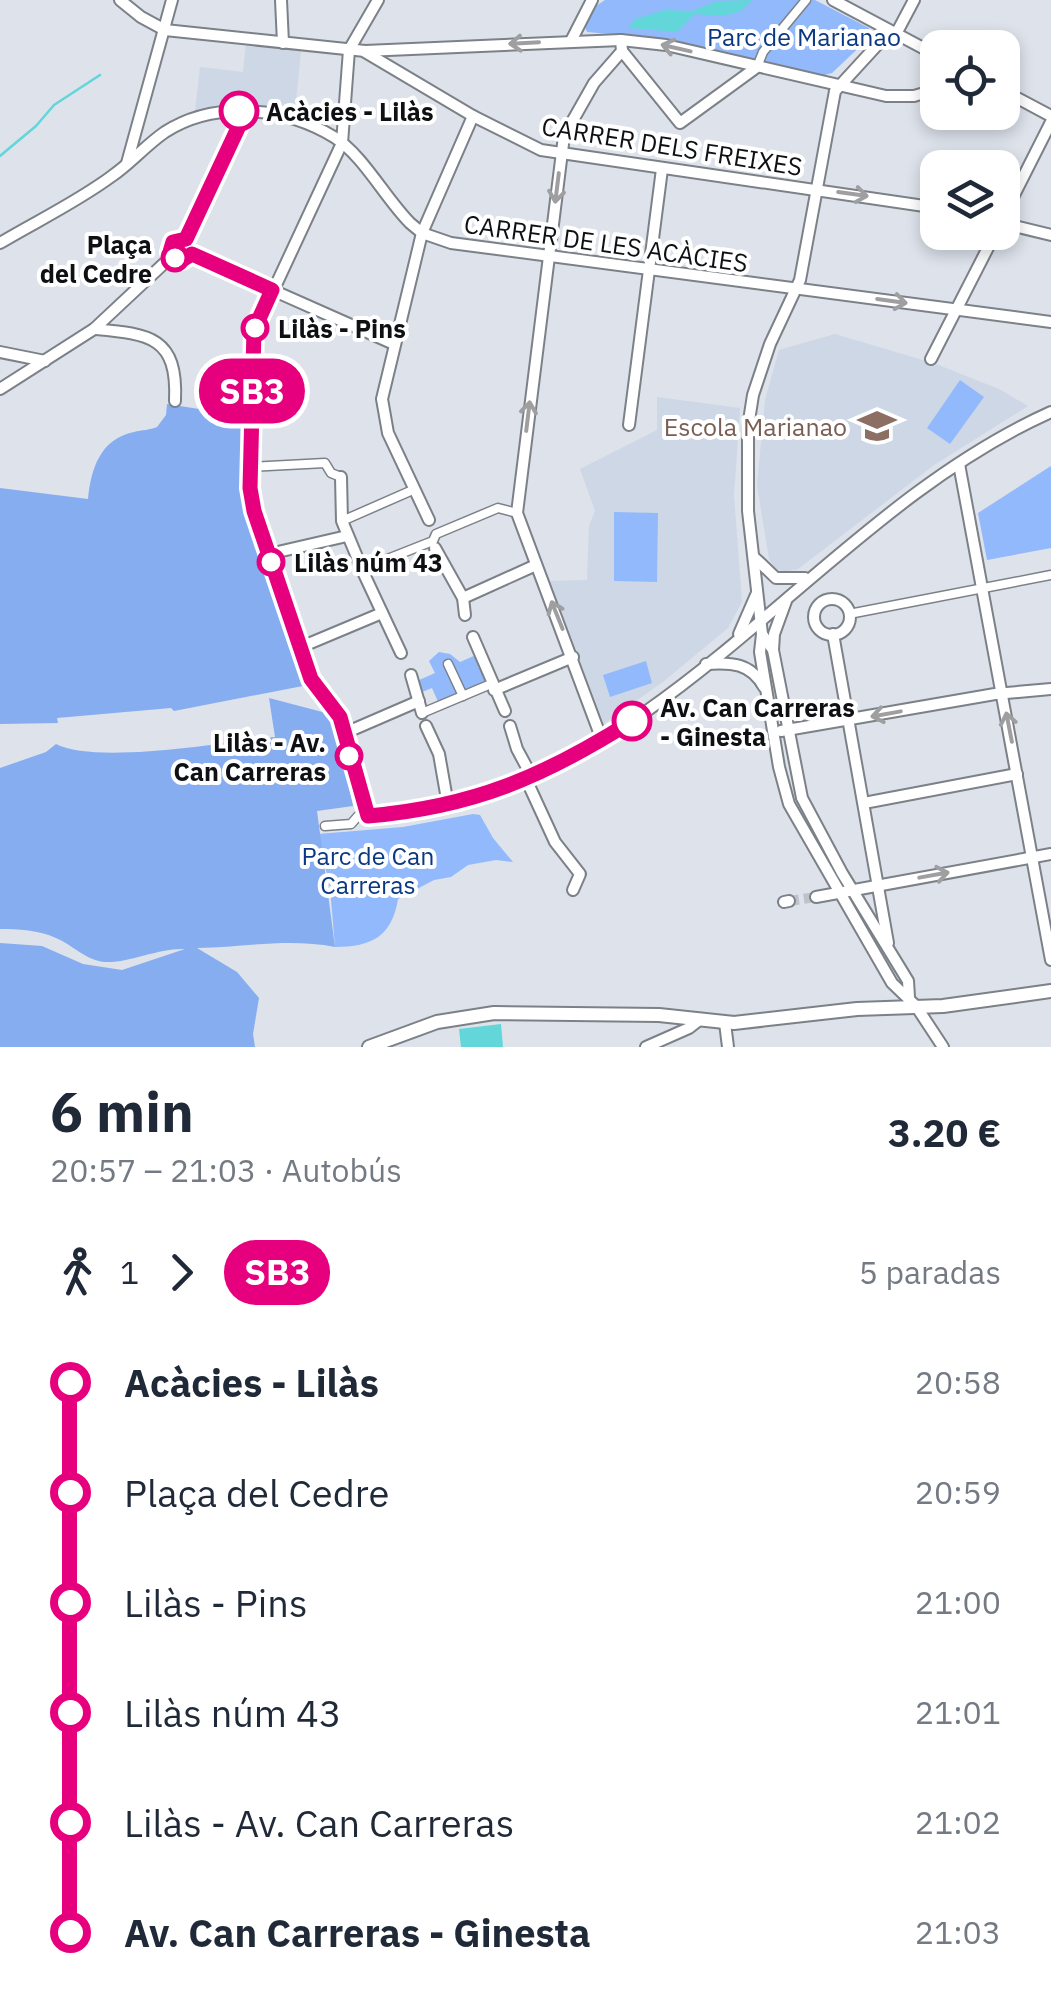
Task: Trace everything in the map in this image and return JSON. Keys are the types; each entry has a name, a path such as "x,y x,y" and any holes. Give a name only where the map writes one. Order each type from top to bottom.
{"street":[{"path":"120,0 140,17 165,30 364,51 571,41 666,46 839,86 901,97 920,92"},
{"path":"127,164 172,0"},
{"path":"281,0 283,43"},
{"path":"368,816 340,717 311,679 254,511 250,467 254,330 342,143 349,50 378,0"},
{"path":"571,41 592,0"},
{"path":"622,45 680,123 757,67 763,52 806,0"},
{"path":"833,0 920,46"},
{"path":"914,0 893,32 835,91 800,280 770,344 754,395 748,427 748,510 762,628 760,652 789,804 892,983 913,1002 943,1047"},
{"path":"602,740 516,513 564,136 573,116 622,45"},
{"name":"CARRER DELS FREIXES","path":"364,51 523,143 561,154 920,205"},
{"path":"1020,101 1051,119 1020,184"},
{"path":"186,239 246,111"},
{"path":"0,244 114,176 142,149 180,124 216,113 246,111 294,118 342,143 422,233"},
{"path":"429,520 388,434 383,412 384,388 422,233 473,116"},
{"path":"629,425 662,168"},
{"path":"1020,226 1051,235"},
{"name":"CARRER DE LES ACÀCIES","path":"422,233 451,243 1051,322"},
{"path":"186,239 193,247 192,254"},
{"path":"172,256 173,242 186,239"},
{"path":"930,359 987,250"},
{"path":"192,254 394,344"},
{"path":"172,256 182,260 192,254"},
{"path":"0,389 94,329 172,256"},
{"path":"94,329 139,333 156,340 173,365 175,401"},
{"path":"0,352 46,361"},
{"path":"325,826 351,824 358,816 448,806 529,778 602,740 738,638 762,628 809,578 959,464 1051,412"},
{"path":"250,467 326,463 332,473 341,477 342,521 347,536 400,653"},
{"path":"959,464 1051,960"},
{"path":"342,521 415,490"},
{"path":"363,572 432,541 436,534 498,508 516,513"},
{"path":"269,554 347,536"},
{"path":"435,548 463,598 465,615"},
{"path":"755,558 776,578 809,578"},
{"path":"463,598 536,565"},
{"path":"849,614 1051,575"},
{"path":"738,638 758,589"},
{"path":"789,596 774,634 773,650 802,798 908,981 913,1002"},
{"path":"836,599 849,614 846,627 833,634 816,626 816,608 825,600 836,599"},
{"path":"300,647 382,614"},
{"path":"762,628 773,650"},
{"path":"833,634 889,950"},
{"path":"473,636 505,711"},
{"path":"345,733 573,657"},
{"path":"706,664 731,662 742,666 758,677 766,692"},
{"path":"448,664 462,696"},
{"path":"411,675 421,707"},
{"path":"773,733 1002,692 1051,689"},
{"path":"426,726 439,754 448,806"},
{"path":"510,726 555,842 580,874 573,890"},
{"path":"864,803 1018,774"},
{"path":"816,897 1051,854"},
{"path":"369,1047 422,1026 483,1014 666,1016 725,1023 913,1002 943,1006 1051,990"},
{"path":"660,1042 668,1031 666,1016"},
{"path":"646,1047 698,1021"},
{"path":"725,1023 728,1047"}],"shaded area":[{"path":"752,0 734,13 695,14 677,32 628,28 635,19 665,10 692,11 717,1"},
{"path":"246,44 301,51 295,111 247,103 195,111 200,67 243,72"},
{"name":"Escola Marianao","path":"835,334 936,364 999,389 1028,406 934,465 798,569 784,572 769,559 757,485 765,400 779,350"},
{"path":"657,397 740,408 734,496 742,602 728,628 604,724 550,581 587,580 589,526 595,511 580,469 657,430"},
{"path":"167,404 244,416 243,476 253,533 308,685 174,711 171,708 57,718 58,723 0,724 0,488 88,499 95,466 105,448 122,436 157,427 166,415"},
{"path":"269,698 330,714 338,730 353,806 317,811 335,947 284,943 197,948 237,972 259,998 253,1034 255,1047 0,1047 0,943 42,946 83,964 122,970 185,949 106,962 92,959 49,935 0,929 0,768 46,752 56,744 75,750 130,752 275,737"},
{"path":"501,1024 503,1047 461,1047 459,1029"}],"green space":[{"name":"Parc de Marianao","path":"605,0 815,0 869,28 869,38 832,73 821,76 665,39 587,32 584,24"},
{"path":"960,380 984,397 950,444 927,428"},
{"path":"1051,466 1051,548 987,560 978,513"},
{"path":"614,512 658,513 657,582 614,581"},
{"path":"439,652 460,662 476,655 487,684 439,704 432,688 422,692 417,681 435,673 429,661"},
{"path":"646,661 652,683 610,697 603,675"},
{"name":"Parc de Can Carreras","path":"480,815 513,862 496,860 468,865 451,877 434,880 398,899 391,922 378,937 360,945 335,947 330,888 318,834 403,827"}],"waterway":[{"path":"0,156 54,105 100,75"}],"tunnel":[{"path":"789,901 816,897"}],"bus line":[{"name":"SB3","path":"239,111 246,111 186,239 173,242 170,252 182,260 192,254 272,290 254,330 249,444 254,511 311,679 340,717 368,816 448,806 480,797 532,777 632,721"}],"place":[{"name":"Acàcies - Lilàs","path":"239,111"},
{"name":"Plaça del Cedre","path":"175,258"},
{"name":"Lilàs - Pins","path":"255,328"},
{"name":"Escola Marianao","path":"877,426"},
{"name":"Lilàs núm 43","path":"271,562"},
{"name":"Av. Can Carreras - Ginesta","path":"632,721"},
{"name":"Lilàs - Av. Can Carreras","path":"349,756"}]}
